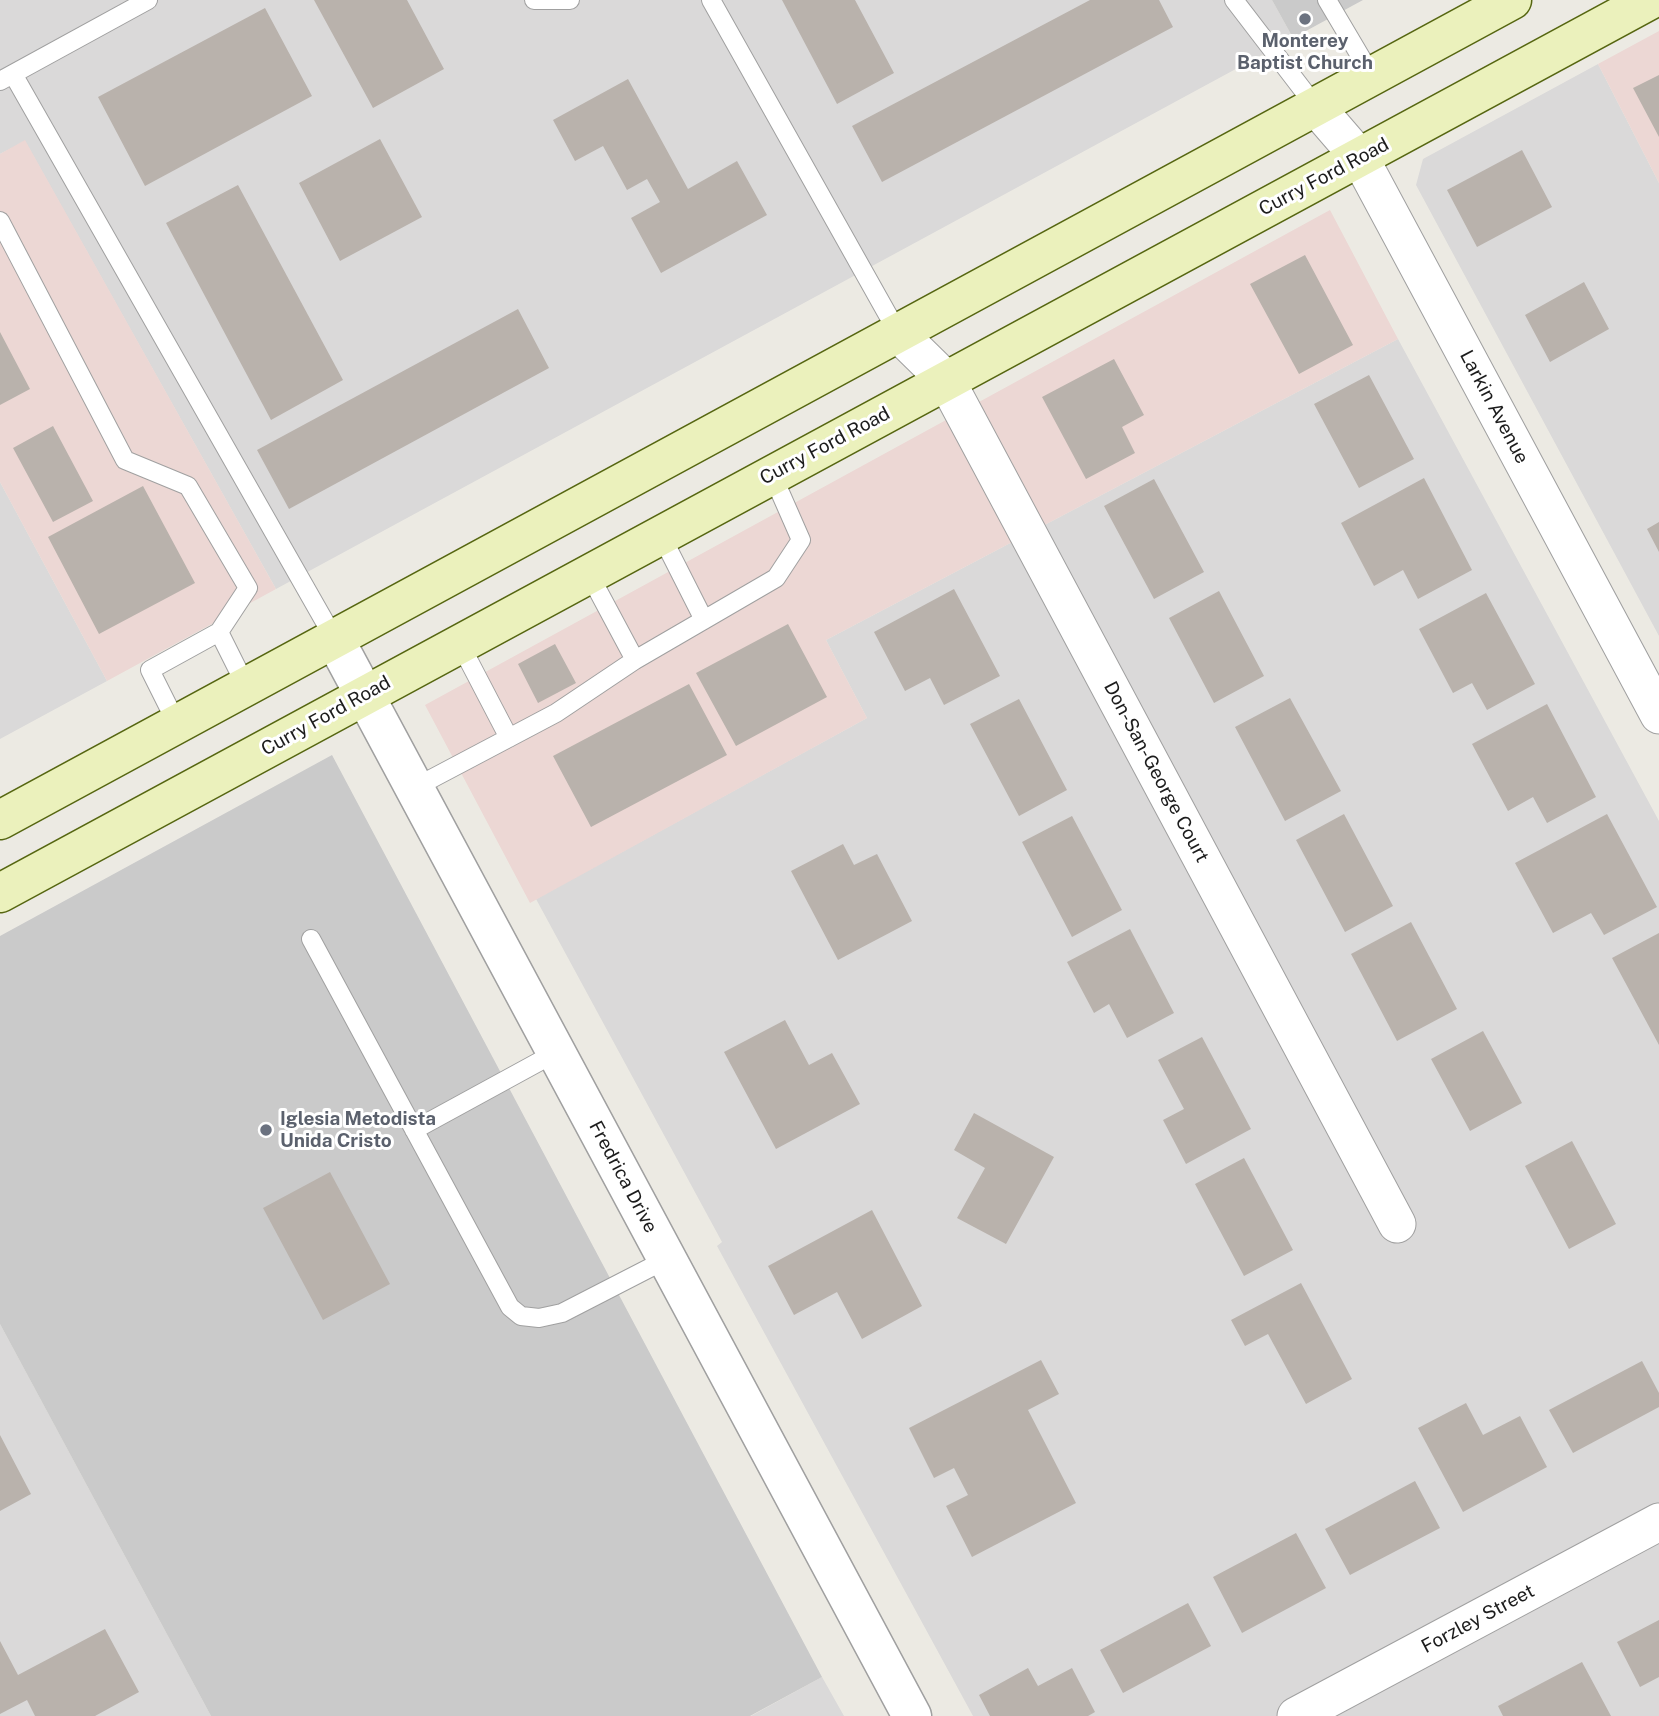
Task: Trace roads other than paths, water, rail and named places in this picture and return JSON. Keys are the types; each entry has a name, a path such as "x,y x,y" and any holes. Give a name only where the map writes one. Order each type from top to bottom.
{"main road":[{"path":"0,820 1512,0"},
{"name":"Curry Ford Road","path":"0,893 1650,0"}],"street":[{"name":"Larkin Avenue","path":"1316,107 1360,158 1659,715"},
{"name":"Don-San-George Court","path":"898,332 946,380 1397,1224"},
{"name":"Fredrica Drive","path":"334,638 912,1716"},
{"name":"Forzley Street","path":"1296,1716 1659,1522"}],"lane":[{"path":"148,0 7,78 334,638"},
{"path":"534,0 570,0"},
{"path":"711,0 898,332"},
{"path":"1234,0 1316,107"},
{"path":"1326,0 1372,76"},
{"path":"0,221 125,460 188,486 248,588 219,632 150,670 177,724"},
{"path":"414,788 556,713 635,660 776,578 801,540 772,474"},
{"path":"661,535 704,620"},
{"path":"590,574 635,660"},
{"path":"219,632 246,686"},
{"path":"460,644 509,738"},
{"path":"312,939 510,1307 521,1316 539,1318 562,1313 667,1259"},
{"path":"414,1130 555,1053"}],"place":[{"name":"Monterey Baptist Church","path":"1305,19"},
{"name":"Iglesia Metodista Unida Cristo","path":"266,1130"}]}
